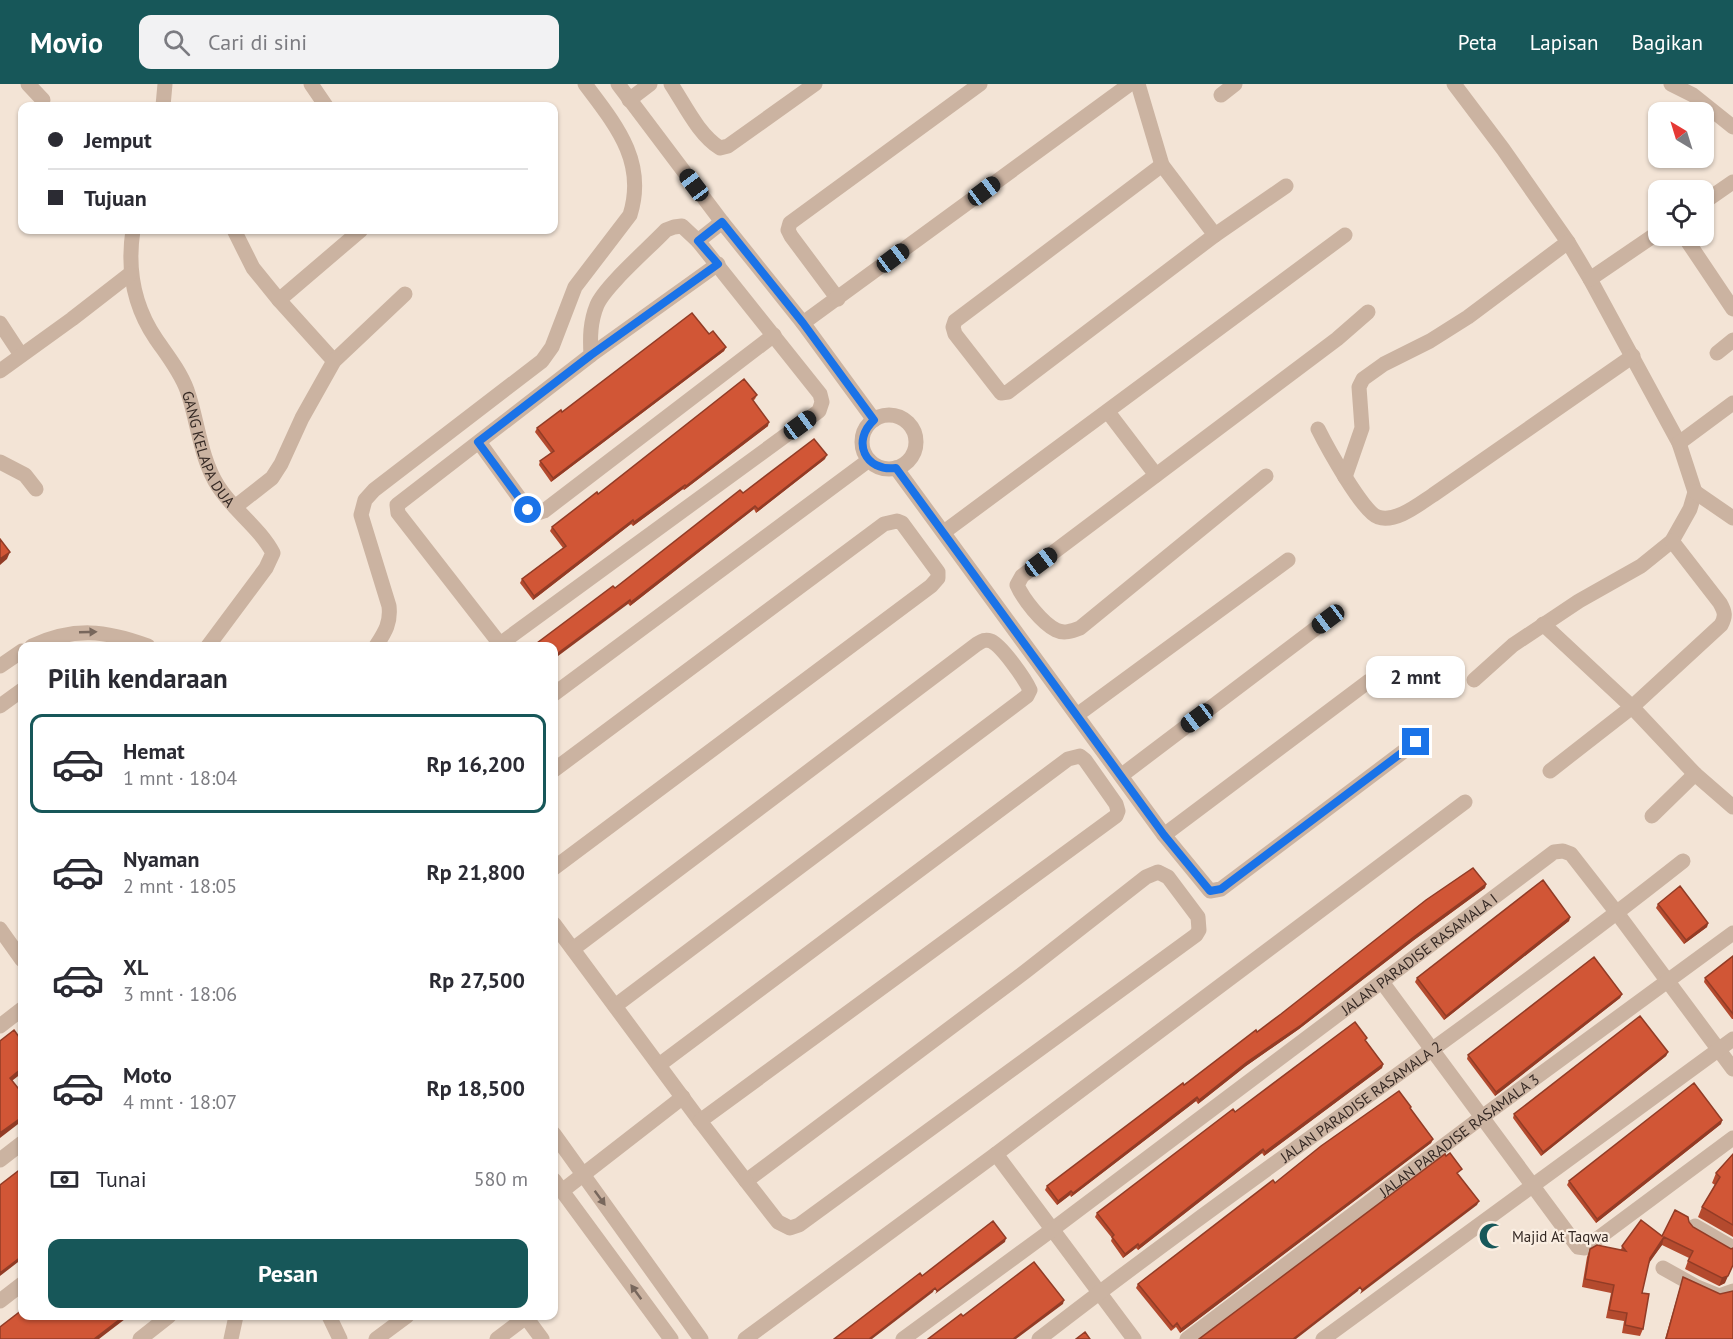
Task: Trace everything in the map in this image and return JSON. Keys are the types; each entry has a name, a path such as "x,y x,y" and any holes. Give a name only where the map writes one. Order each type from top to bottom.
{"street":[{"path":"28,84 43,100"},
{"path":"163,102 165,84"},
{"path":"311,84 323,102"},
{"path":"379,642 391,619 390,606 361,514 365,500 374,490 542,361 552,348 575,287 630,214 634,202 635,182 626,144 620,130 585,84"},
{"path":"618,84 722,222 803,323 874,420"},
{"path":"629,100 650,84"},
{"path":"671,84 702,130 713,144 720,148 728,146 815,84"},
{"path":"838,299 791,236 788,226 980,84"},
{"path":"803,323 1130,84"},
{"path":"1138,84 1162,165 1215,235"},
{"path":"1221,95 1235,84"},
{"path":"1454,84 1568,242 1590,279 1678,443 1695,492 1690,509 1672,541 1641,566 1513,645 1474,680"},
{"path":"1671,84 1693,95 1733,127"},
{"path":"1162,165 955,321 952,327 955,334 998,390 1004,394 1215,235 1286,186"},
{"path":"1714,195 1733,182"},
{"path":"698,241 722,222"},
{"path":"503,642 819,411 822,402 820,394 718,264 682,226 666,230 598,303 592,320 591,355"},
{"name":"GANG KELAPA DUA","path":"133,234 130,274 147,326 180,374 186,388 211,474 219,488 273,553 266,568 211,642"},
{"path":"236,234 253,268 334,361"},
{"path":"279,300 356,234"},
{"path":"944,532 1345,235"},
{"path":"1590,279 1648,239"},
{"path":"1345,477 1362,428 1359,387 1363,379 1384,364 1430,341 1468,317 1568,242"},
{"path":"1691,246 1733,309"},
{"path":"497,642 396,508 399,501 591,355 718,264"},
{"path":"0,371 130,274"},
{"path":"235,507 272,478 334,361 405,294"},
{"path":"1266,476 1080,628 1069,632 1056,630 1037,615 1019,591 1017,581 1337,339 1368,312"},
{"path":"0,323 21,355"},
{"path":"478,442 528,510 535,514 544,511 774,335"},
{"path":"1717,353 1733,340"},
{"path":"1318,429 1345,477 1372,514 1387,518 1398,515 1434,495 1633,356"},
{"path":"1678,443 1733,403"},
{"path":"1108,412 1156,475"},
{"path":"890,415 898,416 912,426 916,443 915,451 910,458 896,468 882,468 869,460 862,440 868,425 874,420 890,415"},
{"path":"558,691 869,460"},
{"path":"0,462 25,475 36,489"},
{"path":"896,468 1164,835 1210,891 1221,889 1416,742"},
{"path":"1695,492 1733,518"},
{"path":"558,767 884,524 897,521 902,523 938,572 938,578 931,586 558,865"},
{"path":"1550,771 1632,707 1725,619 1725,612 1720,603 1672,541"},
{"path":"1077,715 1288,560"},
{"path":"1122,775 1328,619"},
{"path":"1544,624 1632,707 1695,774 1733,807"},
{"path":"41,642 74,633 97,632 133,642"},
{"path":"573,949 977,644 984,640 992,641 1026,682 1030,690 1027,696 615,1006"},
{"path":"0,666 18,654"},
{"path":"1164,835 1369,681"},
{"path":"0,706 18,693"},
{"path":"659,1065 1068,759 1080,756 1085,760 1116,804 1118,811 1116,816 700,1121"},
{"path":"1652,816 1695,774"},
{"path":"745,1339 1465,802"},
{"name":"JALAN PARADISE RASAMALA I","path":"903,1339 1554,852 1563,851 1570,854 1617,913 1733,1069"},
{"name":"JALAN PARADISE RASAMALA 2","path":"1039,1339 1099,1292 1433,1051 1683,861"},
{"path":"558,929 700,1121 778,1222 790,1228 799,1225 1196,935 1199,930 1198,917 1168,877 1158,872 1146,877 1026,971 746,1180"},
{"path":"0,929 18,954"},
{"name":"JALAN PARADISE RASAMALA 3","path":"1187,1339 1482,1117 1733,933"},
{"path":"1382,982 1578,1248 1581,1249 1733,1138"},
{"path":"0,1026 18,1012"},
{"path":"1323,1339 1733,1039"},
{"path":"671,1339 558,1185 584,1174 683,1097"},
{"path":"558,1139 701,1339"},
{"path":"0,1160 18,1146"},
{"path":"996,1154 1134,1339"},
{"path":"1695,1226 1733,1248"},
{"path":"1663,1269 1719,1296 1733,1291"},
{"path":"0,1301 18,1287"},
{"path":"140,1339 164,1320"},
{"path":"231,1339 235,1320"},
{"path":"330,1320 340,1339"},
{"path":"376,1339 402,1320"},
{"path":"497,1339 521,1320"},
{"path":"529,1320 542,1339"}],"building":[{"path":"692,313 709,334 713,331 726,347 553,478 540,461 554,451 537,428 561,410 562,412"},
{"path":"744,379 757,395 752,399 769,422 686,486 634,522 633,520 534,596 522,579 566,546 552,527 597,492 598,494"},
{"path":"814,439 827,455 758,509 755,506 631,602 630,600 558,653 558,642 538,642 613,586 615,588 740,490 743,493"},
{"path":"0,539 10,552 0,559"},
{"path":"1473,868 1486,884 1301,1025 1247,1062 1199,1100 1197,1097 1073,1193 1071,1191 1058,1201 1047,1186 1183,1083 1184,1085 1256,1030 1257,1032 1281,1014 1426,900"},
{"path":"1543,880 1570,917 1446,1016 1417,978"},
{"path":"1680,886 1708,923 1686,940 1658,904"},
{"path":"1733,956 1733,1014 1705,978"},
{"path":"1594,957 1622,994 1496,1092 1468,1055"},
{"path":"1640,1016 1668,1052 1543,1152 1514,1114"},
{"path":"1355,1022 1383,1064 1265,1152 1263,1149 1139,1246 1138,1244 1125,1254 1097,1213 1233,1109 1235,1112"},
{"path":"14,1030 18,1036 18,1071 10,1078 18,1088 18,1120 0,1133 0,1041"},
{"path":"1694,1083 1722,1120 1597,1219 1569,1181"},
{"path":"1399,1091 1433,1139 1181,1329 1177,1323 1173,1327 1138,1284 1273,1180 1275,1183 1321,1146"},
{"path":"1450,1153 1462,1169 1457,1173 1479,1201 1362,1290 1360,1287 1293,1339 1199,1339 1445,1154 1446,1156"},
{"path":"1733,1154 1733,1225 1702,1207 1720,1177 1716,1173"},
{"path":"18,1171 18,1259 0,1273 0,1185"},
{"path":"1675,1210 1688,1217 1693,1227 1731,1249 1733,1248 1733,1265 1728,1276 1722,1278 1688,1261 1693,1251 1664,1237 1650,1258 1642,1293 1649,1294 1643,1329 1625,1325 1627,1313 1609,1310 1614,1285 1585,1279 1590,1249 1597,1245 1626,1251 1622,1246 1641,1220 1662,1236"},
{"path":"993,1221 1006,1238 937,1291 935,1288 869,1339 834,1339 920,1273 922,1276"},
{"path":"1034,1262 1064,1300 1013,1339 928,1339 961,1314 963,1316"},
{"path":"1683,1277 1720,1294 1733,1291 1733,1339 1666,1339"},
{"path":"18,1313 18,1320 119,1320 94,1339 0,1339 0,1327"},
{"path":"1085,1332 1090,1339 1076,1339"}],"place":[{"name":"Majid At Taqwa","path":"1492,1236"}],"route":[{"path":"528,510 478,442 591,355 718,264 698,241 722,222 803,323 874,420 868,425 862,440 869,460 882,468 896,468 920,498 1164,835 1210,891 1221,889 1416,742"}]}
